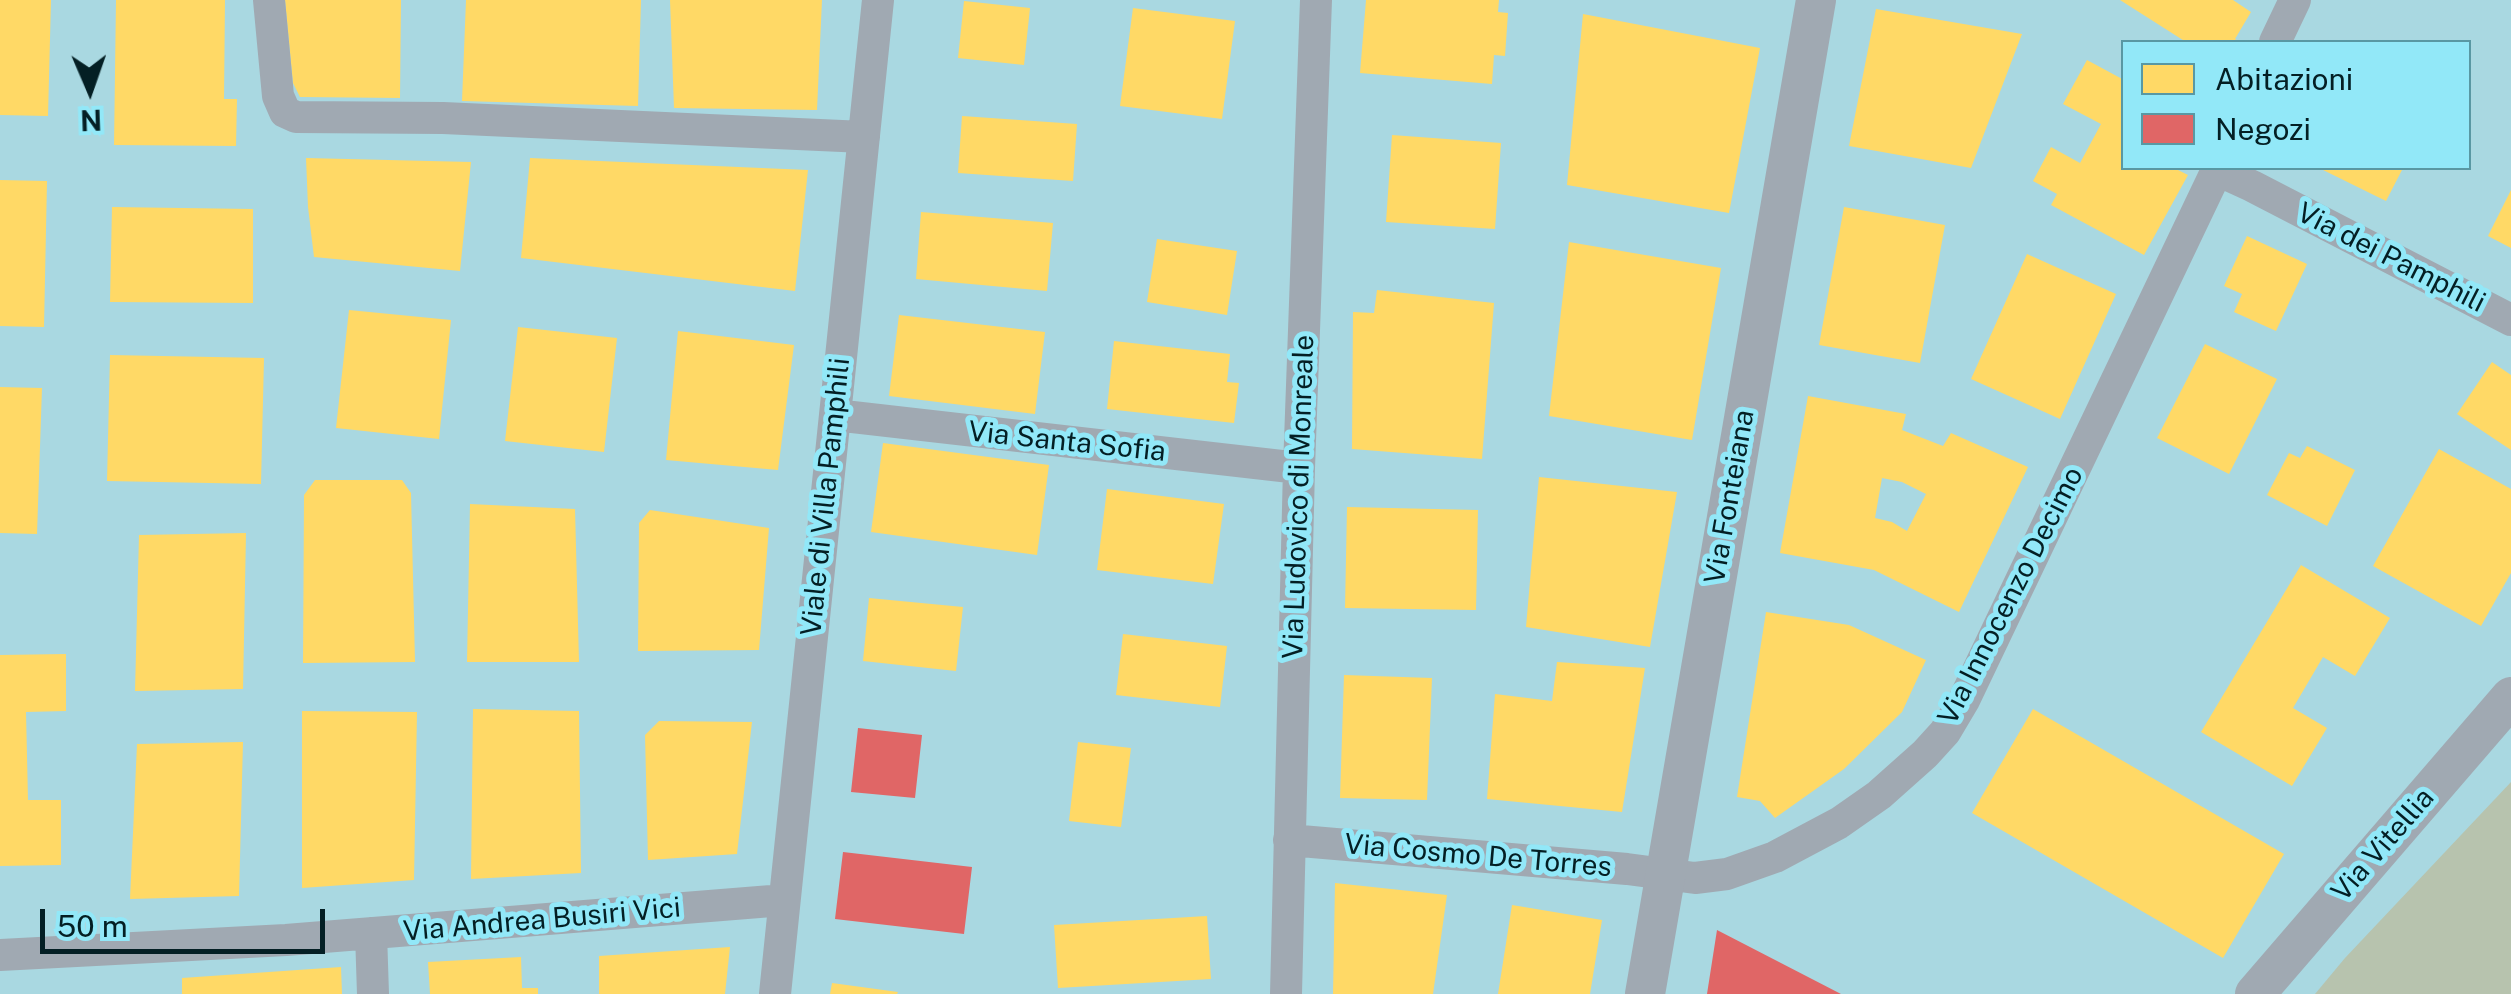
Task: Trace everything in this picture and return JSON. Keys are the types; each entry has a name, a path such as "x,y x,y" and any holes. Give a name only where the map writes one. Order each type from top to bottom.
{"street":[{"path":"269,0 278,96 284,112 296,117 444,118 864,136"},
{"name":"Viale di Villa Pamphili","path":"775,994 878,0"},
{"name":"Via Ludovico di Monreale","path":"1286,994 1316,0"},
{"name":"Via Fonteiana","path":"1645,994 1816,0"},
{"path":"2276,40 2295,0"},
{"name":"Via Innocenzo Decimo","path":"1666,874 1695,878 1727,874 1802,844 1880,794 1926,754 1944,732 1986,658 2217,170"},
{"name":"Via dei Pamphili","path":"2219,170 2511,320"},
{"name":"Via Santa Sofia","path":"834,415 1299,468"},
{"name":"Via Vitellia","path":"2256,994 2511,697"},
{"name":"Via Cosmo De Torres","path":"1289,840 1666,874"},
{"name":"Via Andrea Busiri Vici","path":"0,955 371,934 784,900"},
{"path":"371,934 374,994"}],"green space":[{"path":"2511,782 2511,994 2315,994 2345,958"}],"building: Abitazioni":[{"path":"0,0 51,0 48,116 0,115"},
{"path":"116,0 225,0 224,99 237,99 236,146 114,145"},
{"path":"285,0 401,0 400,98 300,97 293,83"},
{"path":"466,0 641,0 638,106 462,101"},
{"path":"670,0 822,0 817,110 674,108"},
{"path":"1366,0 1499,0 1498,12 1508,13 1505,56 1494,55 1492,84 1360,73"},
{"path":"2120,0 2233,0 2251,12 2237,40 2183,40"},
{"path":"964,1 1030,8 1024,65 958,58"},
{"path":"1133,8 1235,21 1222,119 1120,106"},
{"path":"1876,9 2022,34 1971,168 1849,146"},
{"path":"1583,14 1760,48 1729,213 1567,185"},
{"path":"2087,60 2121,78 2121,170 2178,170 2188,175 2144,255 2051,205 2057,194 2033,181 2051,147 2080,163 2101,124 2063,104"},
{"path":"962,116 1077,124 1073,181 958,173"},
{"path":"1392,135 1501,143 1495,229 1386,222"},
{"path":"306,158 471,162 460,271 314,257"},
{"path":"530,158 808,170 795,291 521,258"},
{"path":"2323,170 2402,170 2386,201"},
{"path":"0,180 47,181 44,327 0,326"},
{"path":"2511,190 2511,248 2488,236"},
{"path":"112,207 253,209 253,303 110,302"},
{"path":"1844,207 1945,225 1920,363 1819,345"},
{"path":"921,212 1053,223 1047,291 916,279"},
{"path":"2247,236 2307,264 2276,331 2234,312 2242,294 2224,286"},
{"path":"1157,239 1237,251 1227,315 1147,302"},
{"path":"1569,242 1721,268 1692,440 1549,416"},
{"path":"2027,254 2116,294 2060,419 1971,379"},
{"path":"1377,290 1494,303 1482,459 1352,449 1353,312 1374,313"},
{"path":"349,310 451,320 439,439 336,428"},
{"path":"899,315 1045,332 1035,414 889,396"},
{"path":"518,327 617,338 604,452 505,441"},
{"path":"678,331 794,345 778,470 666,460"},
{"path":"1114,341 1230,354 1227,382 1239,383 1234,423 1107,409"},
{"path":"2205,344 2277,379 2229,474 2157,438"},
{"path":"110,355 264,358 261,484 107,481"},
{"path":"2492,362 2511,375 2511,450 2457,414"},
{"path":"0,387 42,388 37,534 0,533"},
{"path":"1808,396 1906,414 1902,430 1943,446 1951,433 2028,467 1959,612 1874,570 1780,553","holes":["1882,478 1902,482 1926,494 1907,531 1875,518"]},
{"path":"883,443 1049,465 1037,555 871,532"},
{"path":"2307,446 2355,470 2327,526 2267,495 2289,453 2300,458"},
{"path":"2439,449 2511,489 2511,573 2481,626 2373,566"},
{"path":"1539,477 1677,492 1650,647 1526,627"},
{"path":"315,480 402,480 411,493 415,662 303,663 304,495"},
{"path":"1107,489 1224,504 1213,584 1097,570"},
{"path":"470,504 575,509 579,662 467,662"},
{"path":"1347,507 1478,510 1476,610 1345,608"},
{"path":"650,510 769,528 759,650 638,651 639,523"},
{"path":"246,533 243,689 135,691 139,535"},
{"path":"2301,565 2390,618 2355,676 2323,657 2293,708 2327,728 2292,786 2201,732"},
{"path":"869,598 963,607 956,671 863,661"},
{"path":"1766,612 1849,625 1926,660 1902,712 1844,769 1775,818 1760,801 1737,797"},
{"path":"1123,634 1227,646 1220,707 1116,695"},
{"path":"66,654 66,711 26,712 28,800 61,800 61,865 0,866 0,655"},
{"path":"1557,662 1645,668 1622,812 1487,799 1495,694 1552,701"},
{"path":"1344,675 1432,678 1427,800 1340,798"},
{"path":"473,709 579,711 581,873 471,879"},
{"path":"2033,709 2284,854 2223,958 1972,813"},
{"path":"302,711 417,712 414,880 302,888"},
{"path":"659,721 752,722 737,854 648,860 645,735"},
{"path":"243,742 239,896 130,899 137,744"},
{"path":"1078,742 1131,748 1121,827 1069,821"},
{"path":"1335,883 1447,895 1433,994 1333,994"},
{"path":"1512,905 1602,920 1590,994 1498,994"},
{"path":"1207,916 1211,979 1058,988 1054,925"},
{"path":"730,947 725,994 599,994 599,956"},
{"path":"521,957 522,988 538,988 538,994 430,994 428,962"},
{"path":"341,967 342,994 182,994 182,978"},
{"path":"832,983 898,992 830,994"}],"building: Negozi":[{"path":"858,728 922,735 915,798 851,792"},
{"path":"843,852 972,867 964,934 835,919"},
{"path":"1717,930 1841,994 1707,994"}]}
